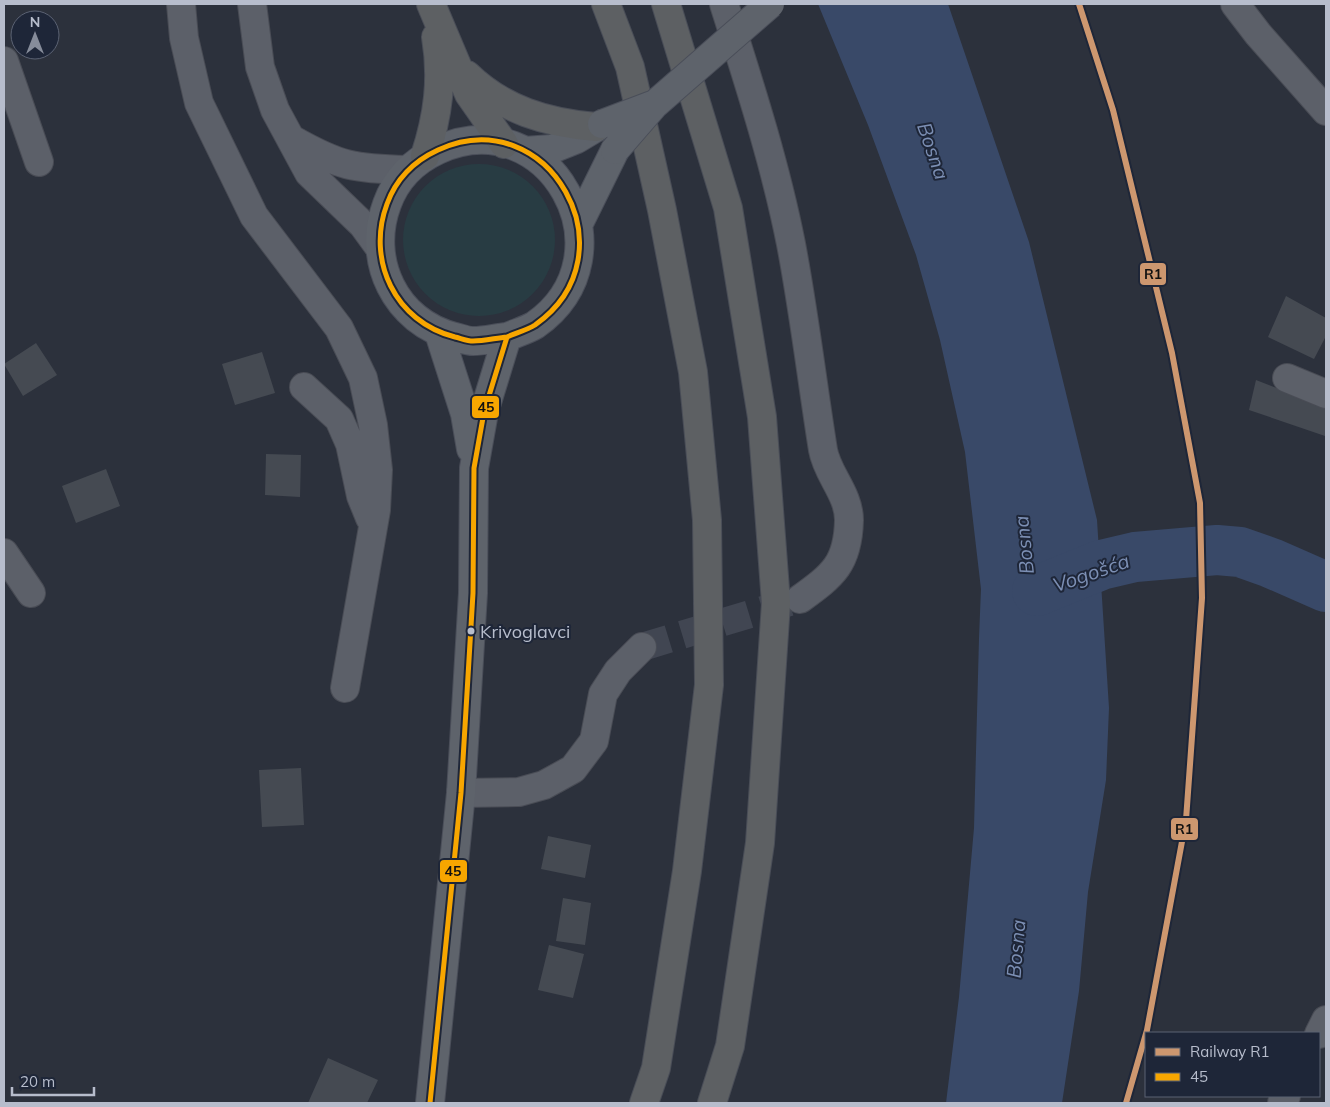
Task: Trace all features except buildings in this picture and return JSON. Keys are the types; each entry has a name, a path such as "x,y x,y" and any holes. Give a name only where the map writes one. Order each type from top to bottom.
{"highway":[{"path":"431,4 469,94 514,147"},
{"path":"416,163 434,129 441,81 431,4"},
{"path":"606,4 630,67 662,210 693,372 707,520 709,685 687,871 656,1068 644,1103"},
{"path":"666,4 728,208 762,417 776,603 760,843 730,1046 712,1103"},
{"path":"457,66 480,87 508,106 537,117 568,125 600,126"}],"main road":[{"path":"578,223 616,150 654,105 770,4"},
{"path":"514,147 550,169 568,194 578,223 580,252 572,281 556,306 534,325 507,337 472,341 439,333 415,318 397,298 384,274 379,247 381,219 391,193 416,163 450,145 477,141 514,147 552,149 577,139 600,126 654,105"},
{"path":"439,333 465,414 474,468"},
{"path":"430,1103 461,793 473,593 474,468 484,412 507,337"}],"street":[{"path":"181,4 184,38 199,103 254,216 338,328 363,378 374,425 378,470 374,526 344,688"},
{"path":"252,4 260,67 275,110 309,172 363,226 379,247"},
{"path":"724,4 761,120 791,243 823,453 843,493 849,519 845,551 832,576 800,599"},
{"path":"1235,4 1258,34 1326,111"},
{"path":"4,61 39,162"},
{"path":"293,140 328,160 352,168 416,163"},
{"path":"1288,378 1326,394"},
{"path":"304,388 339,419 350,444 362,496 374,526"},
{"path":"4,553 31,593"},
{"path":"461,793 519,792 544,785 572,769 594,741 604,694 618,671 642,647"},
{"path":"1320,1032 1326,1020"}],"shaded area":[{"path":"479,164 508,170 533,186 549,211 555,240 549,269 533,294 508,310 479,316 450,310 425,294 409,269 403,240 409,211 425,186 450,170"}],"water":[{"name":"Bosna","path":"818,4 948,4 1029,242 1097,520 1109,708 1106,780 1088,892 1079,991 1062,1103 946,1103 959,997 974,828 981,589 965,452 940,340 916,255 868,125"}],"waterway":[{"name":"Vogošća","path":"1037,591 1101,565 1135,557 1217,550 1240,552 1326,587"}],"tunnel":[{"path":"642,647 796,600"}],"rail line":[{"name":"R1","path":"1079,4 1113,110 1172,353 1200,503 1202,598 1186,820 1146,1032"},
{"name":"R1","path":"1126,1103 1145,1037"}],"transit line":[{"name":"45","path":"430,1103 461,793 473,593 474,468 484,412 507,337 535,325 564,295 578,261 578,225 566,192 544,164 514,146 478,140 438,150 414,165 401,179 391,195 381,225 380,246 383,267 391,286 402,303 416,318 434,329 471,341 507,337"}],"place":[{"name":"Krivoglavci","path":"471,631"}]}
